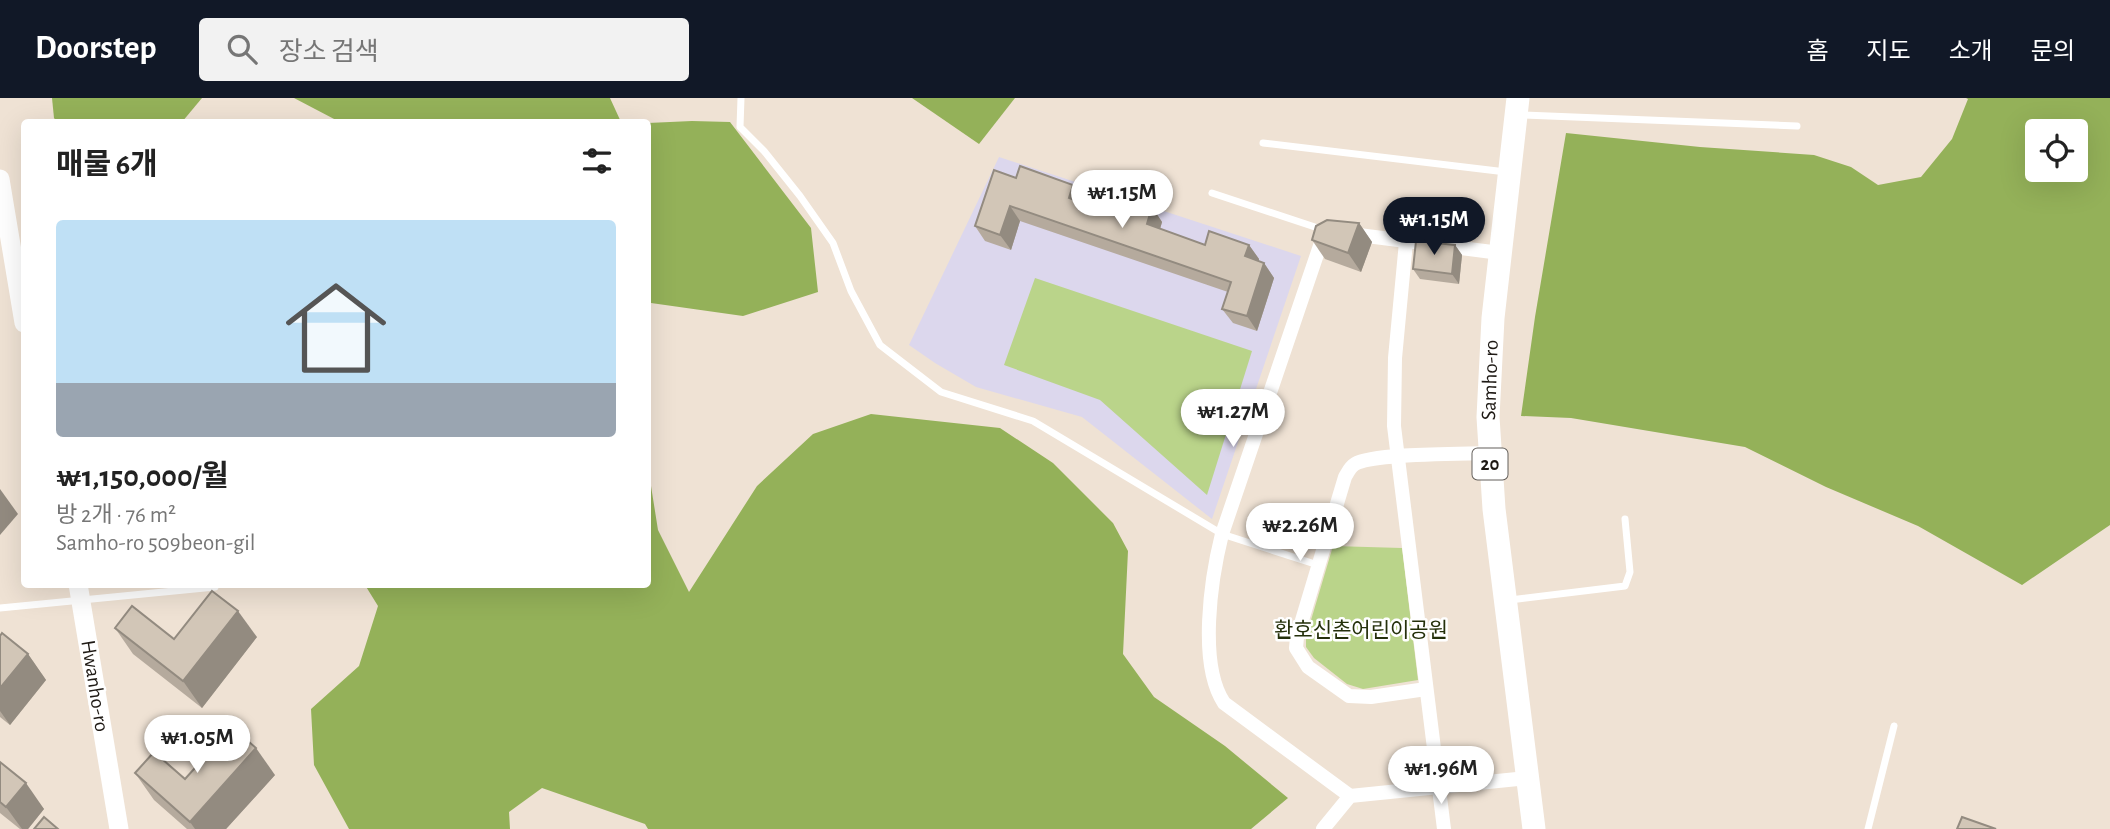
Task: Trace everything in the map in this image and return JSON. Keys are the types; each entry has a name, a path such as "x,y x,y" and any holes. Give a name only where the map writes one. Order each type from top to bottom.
{"main road":[{"name":"Samho-ro","path":"1515,102 1490,367 1489,453 1493,509 1534,829"}],"street":[{"path":"0,179 21,305"},
{"path":"1500,253 1325,230 1222,534 1213,576 1210,664 1217,692 1224,703 1350,796 1527,778"},
{"path":"1406,242 1395,358 1393,407 1396,457 1444,829"},
{"path":"1426,689 1371,697 1349,696 1308,667 1296,648 1297,637 1350,468 1363,461 1396,457 1489,453"},
{"name":"Hwanho-ro","path":"80,593 119,829"},
{"path":"1323,829 1350,796"}],"lane":[{"path":"741,98 740,127 764,151 833,243 850,291 880,345 941,393 1033,421 1222,534 1318,565"},
{"path":"1515,102 1797,126"},
{"path":"1263,143 1510,172"},
{"path":"1212,193 1325,230"},
{"path":"1506,601 1625,586 1630,572 1625,519"},
{"path":"0,608 80,593 192,588"},
{"path":"1868,829 1894,726"}],"shaded area":[{"path":"999,157 1301,256 1212,519 1082,417 976,387 909,345"}],"green space":[{"path":"52,98 202,98 184,119 54,118"},
{"path":"294,98 610,98 620,119 334,119"},
{"path":"912,98 1015,98 979,144"},
{"path":"1966,98 2110,98 2110,525 2022,585 1918,526 1826,487 1745,447 1571,418 1521,416 1566,133 1700,147 1814,155 1851,167 1878,185 1921,177 1952,139 1968,99"},
{"path":"730,122 811,228 818,292 743,316 651,303 651,123"},
{"path":"1035,278 1252,351 1207,495 1100,400 1004,365"},
{"path":"871,414 1000,428 1053,463 1113,523 1128,551 1123,654 1154,697 1225,746 1288,798 1251,829 648,829 645,824 542,788 509,812 510,829 349,829 314,765 311,709 359,666 378,606 367,588 651,588 651,486 658,530 689,592 757,486 813,434"},
{"name":"환호신촌어린이공원","path":"1333,546 1402,548 1418,680 1363,689 1347,684 1314,658 1306,647 1306,637"}],"building":[{"path":"1020,166 1073,185 1069,198 1100,210 1107,191 1152,207 1147,224 1205,245 1209,231 1249,245 1245,256 1264,263 1247,316 1222,309 1231,282 1010,206 1000,235 975,226 994,170 1016,178"},
{"path":"1327,220 1359,223 1348,253 1312,240 1316,226"},
{"path":"1416,241 1455,245 1452,274 1413,269"},
{"path":"212,591 238,611 183,681 115,628 132,606 174,639"},
{"path":"2,633 28,654 0,688 0,636"},
{"path":"232,727 256,748 190,822 135,773 154,752 185,779"},
{"path":"0,762 26,783 6,807 0,802"},
{"path":"44,817 58,829 34,829"},
{"path":"1962,817 1996,829 1957,829"}]}
